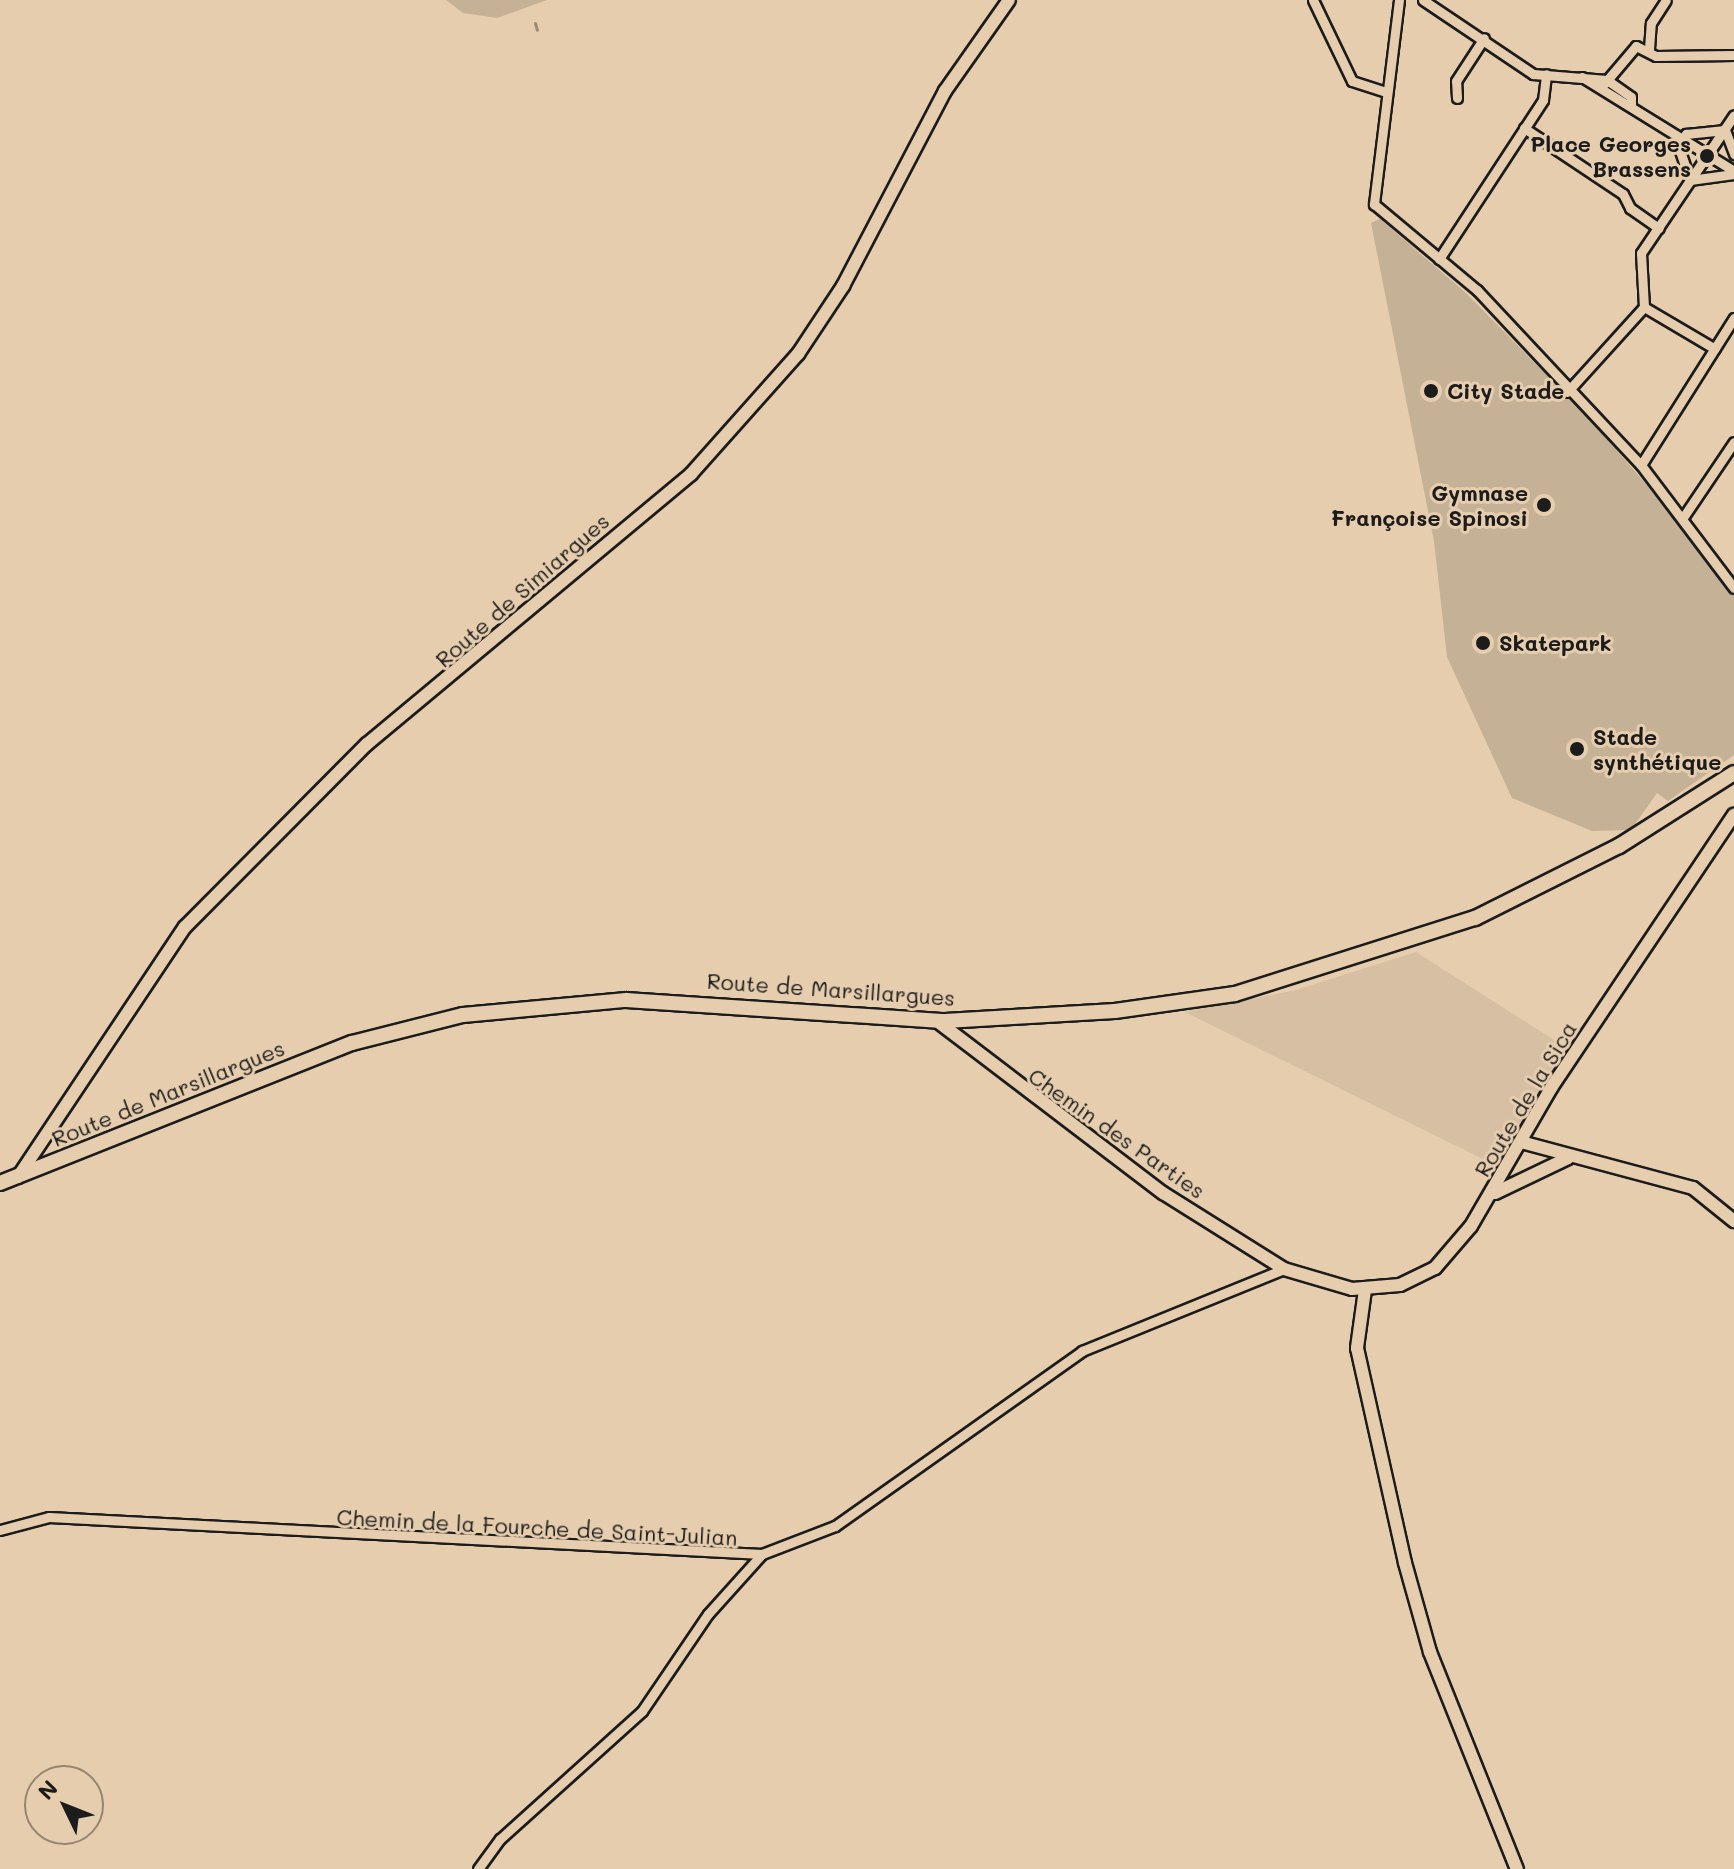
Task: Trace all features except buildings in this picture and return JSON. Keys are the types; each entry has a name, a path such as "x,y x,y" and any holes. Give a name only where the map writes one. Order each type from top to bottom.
{"main road":[{"name":"Route de Marsillargues","path":"0,1183 327,1052 463,1015 626,1000 937,1021 1168,1005 1324,972 1546,885 1734,773"}],"street":[{"name":"Route de Simiargues","path":"18,1177 176,937 352,757 468,665 691,474 804,346 945,91 1009,0"},
{"path":"1313,0 1352,81 1385,92"},
{"path":"1399,0 1385,92 1374,204 1477,290 1567,392 1641,465 1684,516 1734,588"},
{"path":"1423,0 1484,38 1533,74 1607,80 1631,97 1631,106"},
{"path":"1649,49 1651,23 1666,0"},
{"path":"1457,98 1456,81 1484,38"},
{"path":"1598,92 1627,50 1649,49 1666,57 1734,55"},
{"path":"1439,259 1543,100 1546,74"},
{"path":"1582,77 1598,92 1631,106 1734,172"},
{"path":"1567,392 1644,307 1639,262 1734,115"},
{"path":"1524,128 1623,194 1630,208 1659,228"},
{"path":"1680,140 1725,130"},
{"path":"1725,130 1734,154"},
{"path":"1680,140 1690,180"},
{"path":"1690,180 1734,172"},
{"path":"1644,307 1715,349"},
{"path":"1641,465 1734,318"},
{"path":"1684,516 1734,442"},
{"name":"Route de la Sica","path":"1284,1269 1365,1290 1400,1285 1435,1268 1491,1197 1521,1142 1734,815"},
{"name":"Chemin des Parties","path":"937,1021 1116,1159 1284,1269"},
{"path":"1521,1142 1693,1188 1734,1221"},
{"path":"1491,1197 1553,1160 1575,1157"},
{"name":"Chemin de la Fourche de Saint-Julian","path":"0,1530 49,1517 762,1554 835,1526 1082,1351 1284,1269"},
{"path":"1365,1290 1359,1368 1405,1563 1430,1652 1517,1869"},
{"path":"478,1869 500,1839 642,1711 708,1614 762,1554"}],"shaded area":[{"path":"446,0 547,0 497,18 463,13"},
{"path":"1380,219 1466,293 1582,411 1689,533 1734,597 1734,755 1668,801 1657,793 1631,830 1592,831 1512,798 1447,657 1434,541 1371,223"},
{"path":"1416,952 1565,1047 1501,1168 1185,1012 1296,990"}],"waterway":[{"path":"535,23 537,30"}],"place":[{"name":"Place Georges Brassens","path":"1707,156"},
{"name":"City Stade","path":"1431,391"},
{"name":"Gymnase Françoise Spinosi","path":"1544,505"},
{"name":"Skatepark","path":"1483,643"},
{"name":"Stade synthétique","path":"1577,749"}]}
